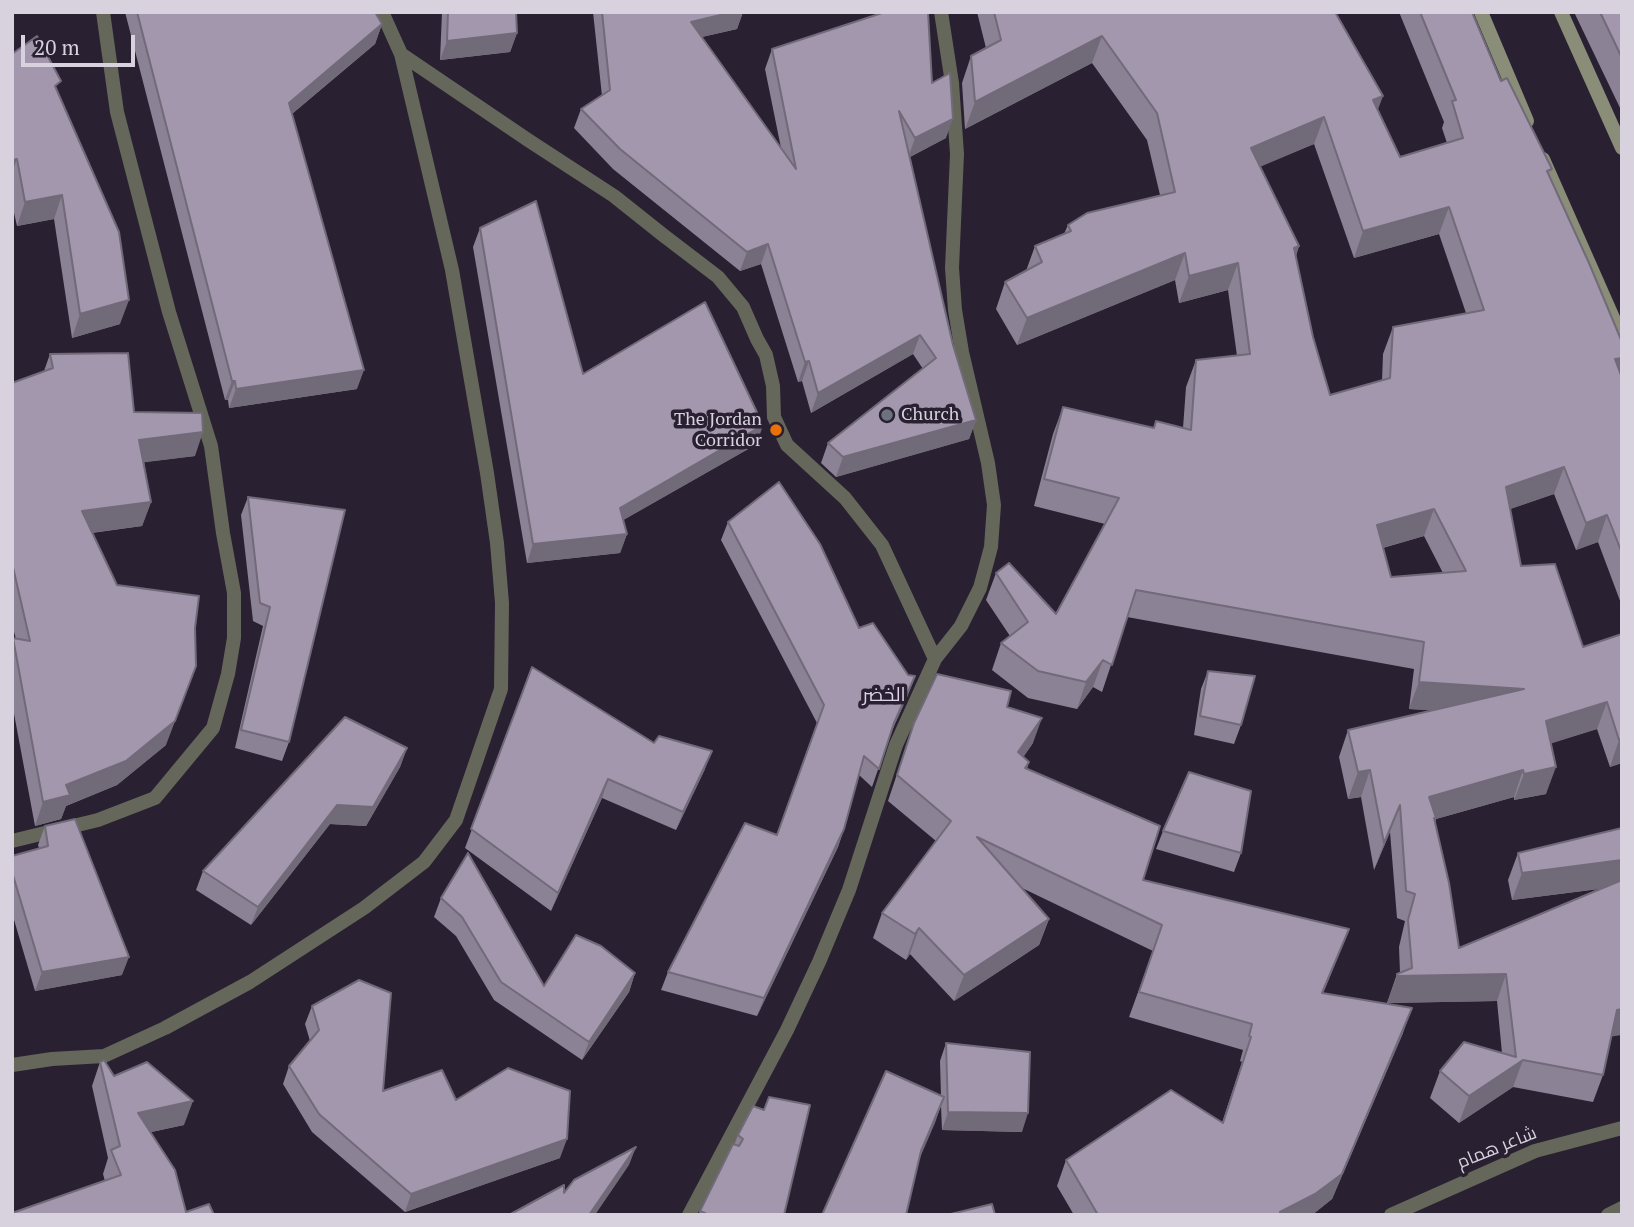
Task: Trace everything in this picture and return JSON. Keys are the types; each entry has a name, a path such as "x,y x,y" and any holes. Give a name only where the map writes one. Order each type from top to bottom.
{"main road":[{"path":"1481,12 1622,338"},
{"path":"1561,12 1622,148"}],"street":[{"path":"12,841 98,820 155,799 213,728 228,674 234,638 234,593 211,446 169,312 117,112 103,12"},
{"path":"12,1065 104,1056 165,1028 250,982 364,908 424,863 456,820 501,689 502,603 497,543 452,270 401,54 382,12"},
{"path":"689,1215 787,1030 819,962 849,890 897,745 935,659 961,626 980,588 991,547 994,505 988,463 955,310 952,268 957,154 952,83 941,12"},
{"path":"401,54 614,196 718,276 743,307 766,355 773,386 774,417 787,445 845,498 883,545 935,659"},
{"name":"شاعر همام","path":"1391,1215 1535,1151 1622,1128"},
{"path":"1608,1215 1622,1208"}],"building":[{"path":"137,12 375,12 382,24 289,103 364,370 236,389"},
{"path":"448,12 516,12 517,33 447,41"},
{"path":"602,12 733,12 691,22 796,169 772,49 885,12 928,12 932,83 950,73 953,119 915,138 899,111 953,345 976,420 843,457 828,443 936,358 920,335 818,393 809,361 805,362 768,244 747,252 620,149 581,109 610,90"},
{"path":"994,12 1335,12 1383,96 1373,100 1400,157 1463,138 1452,101 1456,100 1420,12 1472,12 1501,81 1507,78 1552,169 1547,171 1622,342 1622,358 1615,359 1622,378 1622,553 1607,515 1586,523 1564,467 1506,487 1521,566 1555,564 1583,647 1622,634 1622,739 1619,740 1607,702 1546,721 1556,767 1524,774 1523,770 1429,797 1449,883 1459,948 1622,880 1622,1009 1617,1010 1603,1075 1523,1060 1469,1096 1440,1071 1464,1042 1516,1057 1506,974 1397,976 1412,968 1408,920 1415,894 1406,891 1400,805 1384,843 1370,770 1358,772 1348,730 1524,689 1419,682 1424,642 1136,590 1112,665 1103,660 1086,682 1038,671 1001,643 1028,622 996,573 1009,563 1056,614 1119,498 1044,479 1063,407 1154,428 1156,421 1191,430 1196,360 1250,354 1238,263 1189,276 1185,253 1027,318 1005,282 1042,262 1035,246 1071,231 1068,225 1087,213 1175,192 1157,113 1102,36 975,102 971,56 1001,40","holes":["1324,117 1363,231 1449,207 1484,310 1393,327 1390,378 1330,395 1313,337 1294,248 1299,246 1251,148","1434,509 1466,571 1391,577 1377,525"]},
{"path":"1600,12 1622,12 1622,58"},
{"path":"37,36 61,81 55,86 119,232 129,300 80,314 62,195 25,202 17,159 12,160 12,54"},
{"path":"536,201 583,374 705,302 763,425 620,508 627,534 533,544 480,228"},
{"path":"128,353 134,412 202,413 203,432 139,440 151,502 82,511 117,585 199,596 195,628 196,666 175,721 126,761 66,785 70,795 43,802 13,638 30,641 12,563 12,383 53,368 50,354"},
{"path":"779,482 820,544 859,628 873,623 908,675 915,676 894,723 879,769 864,756 844,829 764,998 668,972 745,823 777,835 824,705 728,522"},
{"path":"248,497 345,510 289,742 241,730 270,607 260,603"},
{"path":"532,667 654,743 659,736 712,751 683,812 608,779 558,893 471,829"},
{"path":"1208,671 1255,676 1241,725 1200,716"},
{"path":"937,674 1011,691 1007,707 1042,718 1018,752 1029,762 1025,768 1160,826 1143,880 1349,929 1322,993 1412,1008 1342,1174 1315,1194 1280,1212 1283,1215 1098,1215 1066,1160 1171,1090 1223,1123 1251,1037 1252,1024 1139,992 1162,925 977,837 1049,919 964,975 919,928 915,934 882,913 951,821 897,775 914,723"},
{"path":"345,717 407,748 373,807 337,805 258,907 203,871"},
{"path":"1189,772 1251,791 1241,853 1163,831"},
{"path":"75,819 129,957 42,972 12,872 12,856 48,846 45,826"},
{"path":"1622,828 1622,860 1522,873 1518,853"},
{"path":"468,853 544,986 576,935 601,946 635,973 589,1042 501,982 462,917 441,898"},
{"path":"359,980 391,993 383,1091 442,1070 456,1100 508,1068 570,1091 567,1139 411,1194 319,1114 289,1066 319,1030 312,1006"},
{"path":"946,1043 1030,1052 1028,1113 948,1112"},
{"path":"104,1060 114,1076 147,1062 193,1101 138,1113 175,1170 186,1212 209,1204 214,1215 12,1215 121,1175 111,1150 120,1146 100,1062"},
{"path":"886,1071 944,1097 921,1151 906,1215 822,1215"},
{"path":"769,1097 810,1105 784,1215 704,1215 705,1213 700,1211 733,1144 739,1146 743,1139 738,1135 753,1106 764,1110"},
{"path":"636,1147 589,1215 509,1215 564,1185 564,1193 574,1180"},
{"path":"992,1204 995,1215 947,1215"}],"place":[{"name":"Church","path":"887,415"},
{"name":"The Jordan Corridor","path":"776,430"}],"district":[{"name":"الخضر","path":"884,696"}]}
